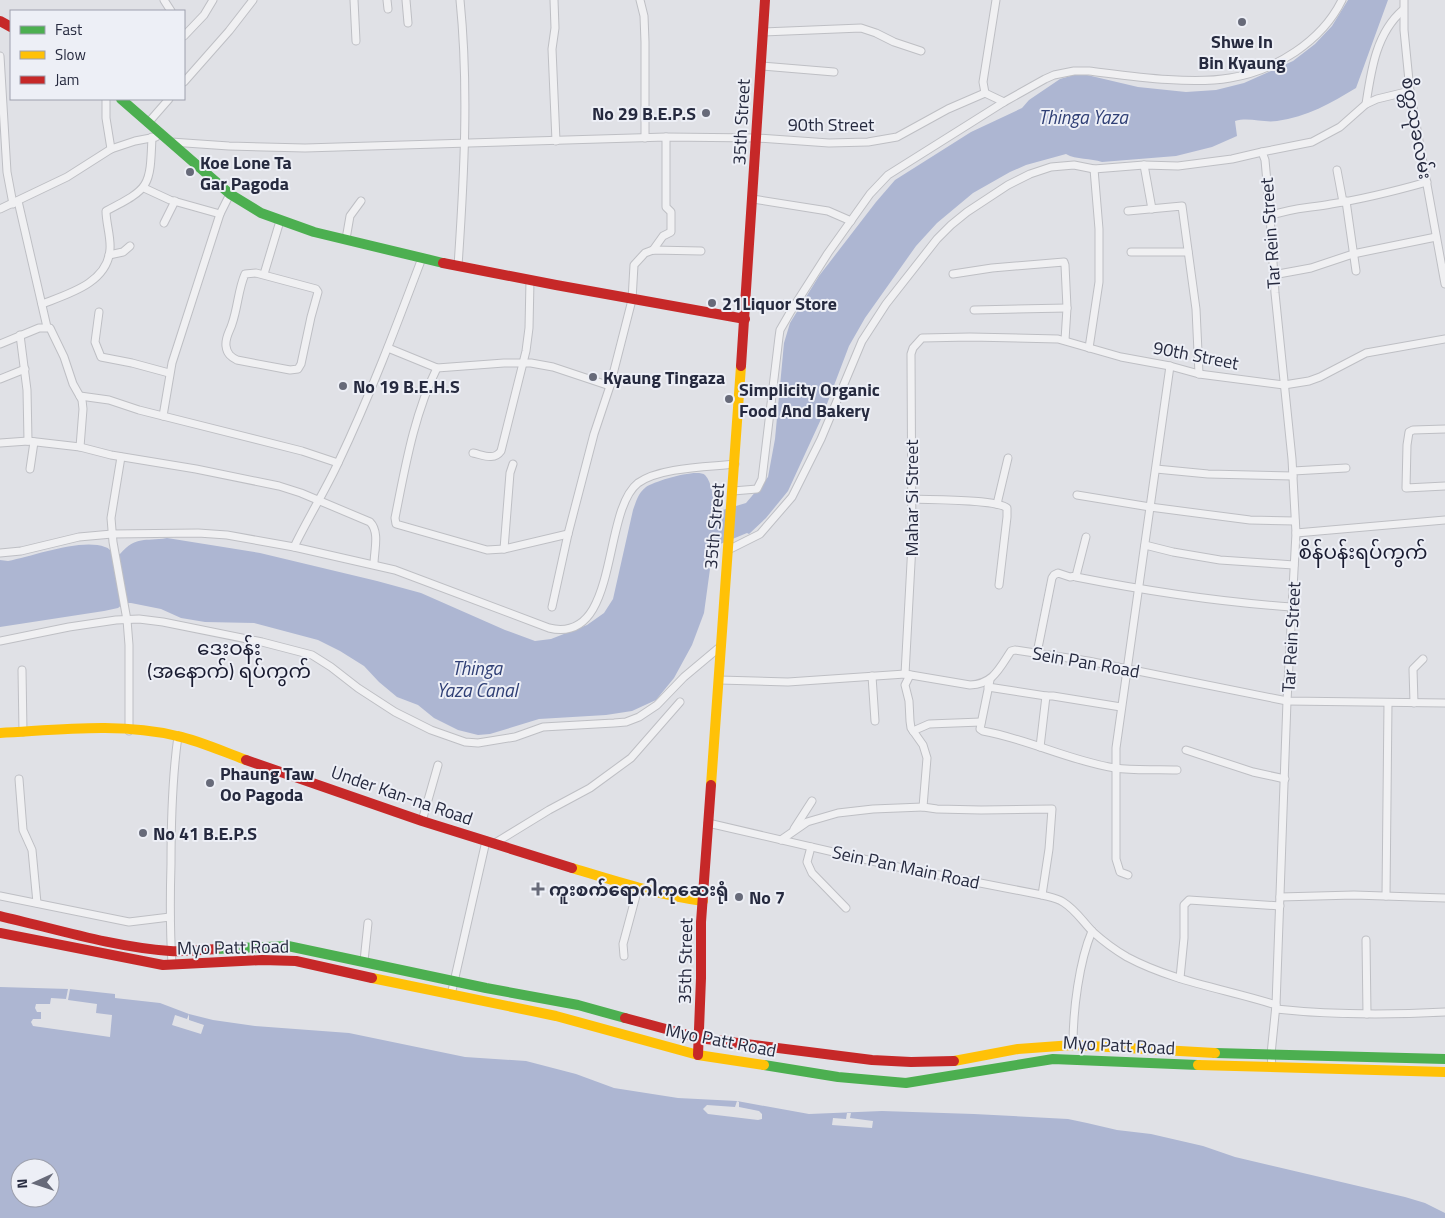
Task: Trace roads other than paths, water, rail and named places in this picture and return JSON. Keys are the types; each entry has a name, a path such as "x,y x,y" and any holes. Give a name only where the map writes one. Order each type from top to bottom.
{"main road":[{"name":"35th Street","path":"698,1055 703,901 745,320 765,0"},
{"path":"124,100 230,194 249,208 280,221 458,266 745,320"},
{"name":"Under Kan-na Road","path":"0,733 104,728 155,732 178,736 422,821 638,888 675,898 703,901"},
{"name":"Myo Patt Road","path":"0,916 103,940 171,951 288,946 578,1005 699,1038 872,1060 948,1062 1018,1049 1052,1045 1182,1052 1445,1059"},
{"name":"Myo Patt Road","path":"0,933 163,965 286,960 451,996 556,1016 698,1055 838,1077 906,1083 1053,1059 1445,1072"},
{"path":"286,960 288,946"},
{"path":"1052,1045 1053,1059"},
{"path":"1415,1058 1415,1071"}],"street":[{"path":"185,31 204,15 213,0"},
{"path":"185,81 229,31 253,0"},
{"path":"354,0 356,41"},
{"path":"387,0 388,9"},
{"path":"406,0 408,23"},
{"path":"458,266 465,143 463,37 460,0"},
{"path":"554,0 552,49 556,141"},
{"path":"640,0 644,16 645,42 645,138"},
{"path":"996,0 982,82 985,92 1004,102"},
{"path":"733,491 756,489 762,479 780,330 822,262 851,221 877,186 895,169 1004,102 1054,75 1089,71 1182,80 1232,78 1274,64 1304,46 1318,33 1331,19 1342,0"},
{"name":"စိတ္တသုခလမ်း","path":"1404,0 1405,54 1410,91 1436,237 1441,244 1445,284"},
{"path":"1366,104 1373,66 1382,37 1403,10"},
{"path":"763,32 861,28 876,32 894,42 921,52"},
{"path":"0,56 7,172 47,327 50,328 57,341 84,409 80,447"},
{"path":"761,66 834,72"},
{"path":"728,547 760,534 792,497 821,439 862,341 886,304 937,239 967,212 1008,185 1030,174 1051,167 1074,165 1094,170 1144,165 1178,166 1232,159 1305,144 1324,137 1340,127 1366,104 1377,99 1410,91"},
{"name":"90th Street","path":"0,210 75,172 111,149 152,138 229,146 305,148 666,137 757,138 828,143 884,140 904,134 948,109 985,92"},
{"path":"106,100 106,118 111,149"},
{"path":"148,123 168,100"},
{"path":"653,250 663,236 671,232 671,212 666,207 666,137"},
{"path":"42,304 69,294 91,282 104,268 110,246 106,211 126,201 144,188 148,178 152,138"},
{"name":"Tar Rein Street","path":"1262,152 1265,160 1273,275 1293,474 1296,534 1276,1007 1271,1054 1272,1067"},
{"path":"1144,165 1152,209"},
{"path":"1089,348 1099,282 1099,229 1094,170"},
{"path":"1337,170 1356,271"},
{"path":"1270,216 1290,209 1344,202 1427,182"},
{"path":"144,188 175,202 220,214"},
{"path":"163,416 169,373 220,214 230,194"},
{"path":"753,199 828,211 851,221"},
{"path":"346,239 347,224 350,216 361,201"},
{"path":"164,223 175,202"},
{"path":"1128,211 1182,206 1196,309 1199,374"},
{"path":"264,274 280,221"},
{"path":"1273,275 1311,268 1353,254 1436,237"},
{"path":"109,255 123,252 130,246"},
{"path":"552,607 568,534 594,434 610,386 632,300 634,265 645,254 653,250 701,251"},
{"path":"1131,252 1188,252"},
{"path":"294,547 338,463 388,348 422,258"},
{"path":"953,274 992,268 1064,262 1067,308 1065,340"},
{"path":"245,274 264,274 316,289 318,292 301,364 298,369 290,370 238,360 231,357 227,352 225,344 227,335 232,324 240,285 245,274"},
{"path":"472,453 494,458 501,451 523,363 529,328 530,280"},
{"path":"974,310 1067,308"},
{"path":"99,312 96,342 101,357 169,373"},
{"path":"0,344 39,328 47,327"},
{"path":"20,335 31,442 30,469"},
{"name":"90th Street","path":"935,337 1065,340 1089,348 1199,374 1284,385 1309,381 1320,377 1366,353 1445,339"},
{"name":"Mahar Si Street","path":"913,731 906,685 912,499 911,354 913,348 922,338 935,337"},
{"path":"388,348 437,368 523,363 553,367 610,386"},
{"path":"1128,875 1120,872 1116,858 1116,748 1170,366"},
{"path":"437,368 427,390 408,453 396,524 487,550 504,549 568,534"},
{"path":"0,379 25,369"},
{"path":"80,396 109,400 163,416 302,451 338,463"},
{"path":"1445,429 1414,430 1409,432 1406,488 1445,486"},
{"path":"0,443 31,442 80,447 289,488 370,522 375,527 374,564"},
{"path":"121,456 110,518 127,617 130,646 129,731"},
{"path":"998,504 1008,458"},
{"path":"504,549 510,473 513,464"},
{"path":"0,553 21,551 79,537 112,534 198,533 226,535 374,564 395,570 549,628 557,630 567,629 584,619 594,607 609,561 622,507 629,494 638,484 648,478 680,469 735,464"},
{"path":"1156,469 1208,474 1293,474 1346,468"},
{"path":"1077,495 1250,520 1295,521"},
{"path":"912,499 1005,506 1007,512 999,585"},
{"path":"1296,534 1445,520"},
{"path":"1076,577 1086,537"},
{"path":"1145,545 1220,560 1294,566"},
{"path":"1037,653 1054,575 1058,573 1138,589 1251,604 1292,607"},
{"path":"0,641 127,617 163,622 298,650 322,660 358,688 396,712 431,730 465,742 478,743 515,737 543,727 626,722 639,717 658,705 684,677 721,646"},
{"name":"Sein Pan Road","path":"989,683 1011,651 1019,650 1126,668 1288,701 1445,703"},
{"path":"1414,703 1413,669 1423,659"},
{"path":"22,670 23,732"},
{"path":"719,680 788,682 907,674 970,685 989,683 1046,696 1121,707"},
{"path":"872,676 875,721"},
{"path":"989,683 981,722 980,729 982,732 1023,741 1116,768 1177,770"},
{"path":"1040,747 1046,696"},
{"path":"451,996 490,842 590,788 631,758 680,702"},
{"path":"1386,896 1388,703"},
{"path":"923,807 926,754 919,738 913,731 934,724 981,722"},
{"path":"172,964 170,917 171,801 178,736"},
{"path":"1186,750 1252,772 1285,779"},
{"path":"422,821 438,765"},
{"path":"19,779 22,830 32,850 37,903"},
{"path":"793,831 812,800"},
{"path":"781,840 807,822 838,813 873,809 923,807 981,810 1052,809 1049,849 1042,894"},
{"name":"Sein Pan Main Road","path":"708,823 898,867 1042,894 1063,902 1080,916 1092,931 1126,956 1142,965 1193,983 1254,998 1276,1007 1300,1012 1367,1014 1445,1012"},
{"path":"811,847 808,862 812,873 846,908"},
{"path":"624,956 623,944 638,888"},
{"path":"0,896 129,922 170,917"},
{"path":"1280,897 1386,896 1445,898"},
{"path":"1180,978 1185,902 1188,900 1280,906"},
{"path":"364,961 368,923"},
{"path":"1073,1045 1073,1024 1083,954 1092,931"},
{"path":"1366,940 1367,1014"}],"water":[{"path":"1348,0 1388,0 1356,88 1337,99 1309,113 1288,119 1235,121 1237,136 1212,147 1176,156 1102,162 1066,154 1026,165 973,193 937,223 916,246 865,318 849,346 822,417 788,491 766,518 749,534 747,533 713,547 704,613 692,645 674,678 656,700 632,711 606,715 539,719 490,734 478,735 458,730 434,718 418,705 397,697 364,666 318,640 254,623 205,622 181,618 161,609 124,603 118,608 104,611 0,627 0,560 8,561 71,546 83,545 105,547 113,554 120,554 131,544 141,540 167,538 260,553 421,593 505,630 535,641 551,639 587,625 604,613 613,599 633,510 643,489 676,476 701,473 708,478 710,483 716,512 746,503 768,477 775,439 784,343 790,323 819,276 895,180 971,132 1022,108 1029,100 1060,79 1074,75 1087,75 1138,87 1186,92 1216,90 1244,83 1293,61 1315,44 1332,26"},
{"path":"0,987 69,989 115,994 115,998 160,1003 189,1014 213,1020 255,1026 349,1033 465,1057 526,1061 576,1074 614,1088 678,1098 737,1101 809,1114 882,1111 1068,1119 1117,1130 1151,1134 1203,1146 1235,1157 1405,1197 1425,1203 1445,1213 1445,1218 0,1218"}],"place":[{"name":"Shwe In Bin Kyaung","path":"1242,22"},
{"name":"No 29 B.E.P.S","path":"706,113"},
{"name":"Koe Lone Ta Gar Pagoda","path":"190,172"},
{"name":"21Liquor Store","path":"712,303"},
{"name":"Kyaung Tingaza","path":"593,377"},
{"name":"No 19 B.E.H.S","path":"343,386"},
{"name":"Simplicity Organic Food And Bakery","path":"729,399"},
{"name":"Phaung Taw Oo Pagoda","path":"210,783"},
{"name":"No 41 B.E.P.S","path":"143,833"},
{"name":"ကူးစက်ရောဂါကုဆေးရုံ","path":"538,889"},
{"name":"No 7","path":"739,897"}],"district":[{"name":"စိန်ပန်းရပ်ကွက်","path":"1363,551"},
{"name":"ဒေးဝန်း (အနောက်) ရပ်ကွက်","path":"229,658"}],"water label":[{"name":"Thinga Yaza","path":"1083,116"},
{"name":"Thinga Yaza Canal","path":"477,678"}]}
